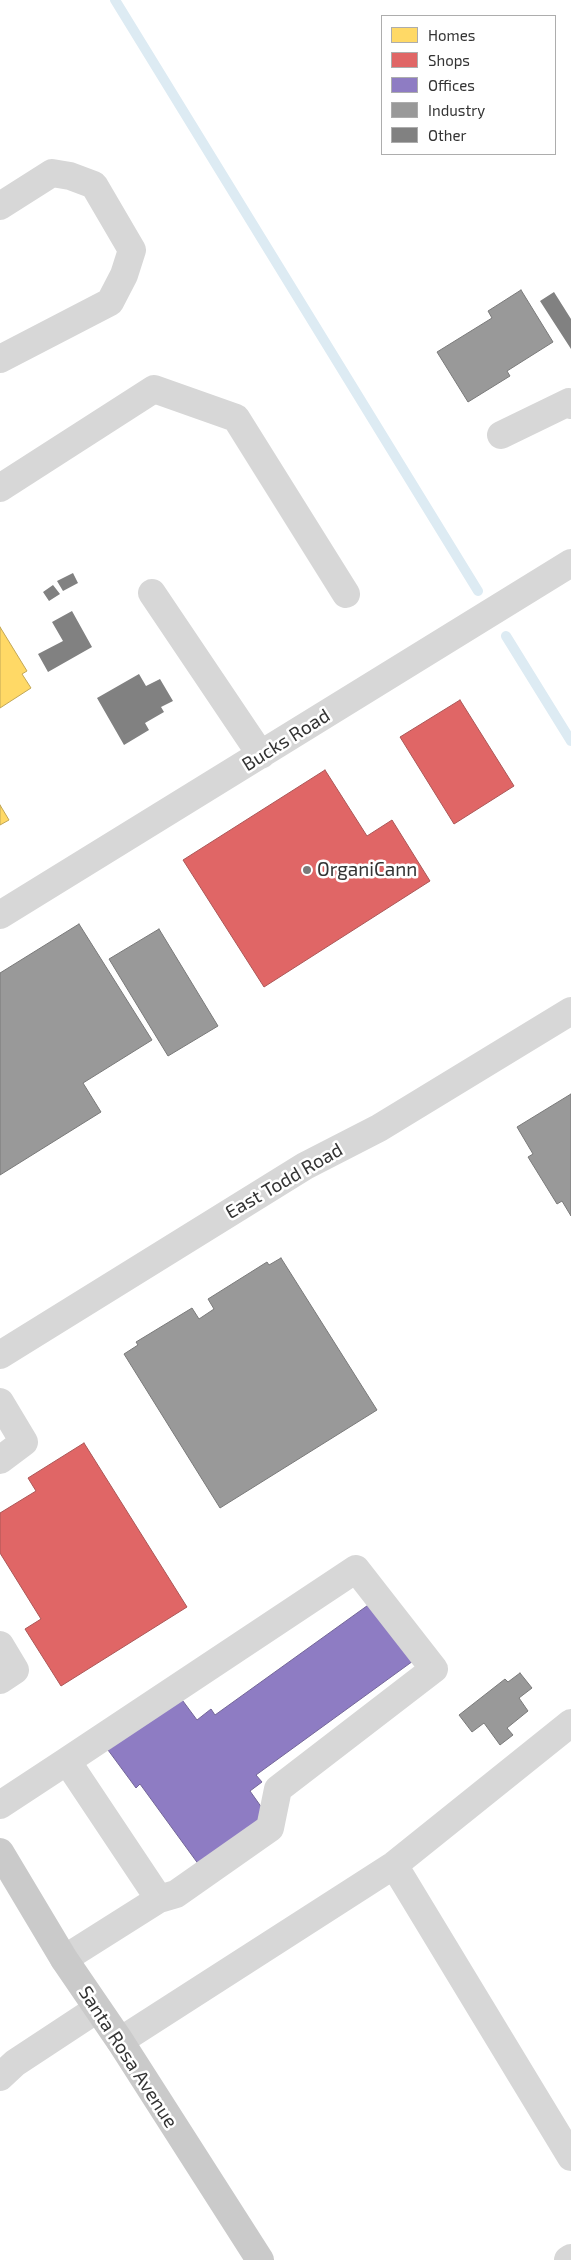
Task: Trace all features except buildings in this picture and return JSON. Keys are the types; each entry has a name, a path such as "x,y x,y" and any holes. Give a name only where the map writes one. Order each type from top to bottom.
{"main road":[{"name":"Santa Rosa Avenue","path":"0,1852 64,1959 120,2042 260,2260"}],"street":[{"path":"0,206 52,173 70,176 94,185 132,250 124,275 110,302 0,359"},
{"path":"0,488 154,389 236,418 346,594"},
{"path":"501,435 569,402 571,405"},
{"name":"Bucks Road","path":"0,915 571,564"},
{"path":"152,593 261,755"},
{"name":"East Todd Road","path":"0,1355 305,1166 379,1128 571,1011"},
{"path":"0,1402 24,1442 0,1460"},
{"path":"0,1806 356,1569 434,1669 278,1789 270,1828 176,1894 159,1899 64,1959"},
{"path":"0,1645 15,1670 0,1680"},
{"path":"120,2042 394,1865 571,1724"},
{"path":"67,1762 159,1899"},
{"path":"394,1865 571,2157"},
{"path":"0,2076 14,2063 97,2009"}],"waterway":[{"path":"115,0 478,591"},
{"path":"506,636 571,741"}],"place":[{"name":"OrganiCann","path":"307,870"}]}
